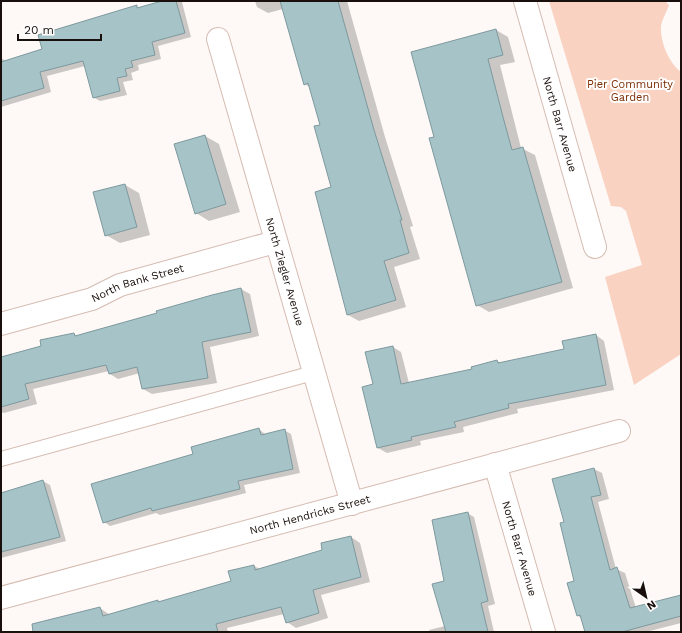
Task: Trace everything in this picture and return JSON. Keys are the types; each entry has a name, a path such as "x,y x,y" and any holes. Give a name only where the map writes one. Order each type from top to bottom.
{"street":[{"name":"North Barr Avenue","path":"525,1 595,247"},
{"name":"North Ziegler Avenue","path":"218,39 275,242 352,504"},
{"name":"North Bank Street","path":"1,324 92,300 120,284 275,242"},
{"name":"North Hendricks Street","path":"1,598 619,431"},
{"name":"North Barr Avenue","path":"495,464 544,632"}],"lane":[{"path":"1,459 313,373"}],"green space":[{"name":"Pier Community Garden","path":"549,1 665,1 669,5 662,21 662,39 669,58 681,72 681,354 634,385 605,277 642,265 626,211 621,207 611,206"}],"building":[{"path":"162,1 176,1 185,33 152,42 155,55 131,61 133,67 125,69 127,76 117,78 120,91 93,98 83,61 40,72 44,88 1,101 1,62 42,49 38,35 137,5 137,8"},
{"path":"280,1 338,1 374,130 402,220 400,220 409,253 384,261 396,300 347,315 315,192 331,187 314,126 320,125 308,83 304,85"},
{"path":"496,29 503,55 488,59 503,117 512,150 523,147 562,282 476,306 429,138 434,137 411,52"},
{"path":"205,135 226,204 195,214 174,144"},
{"path":"125,184 137,227 105,236 93,192"},
{"path":"241,288 251,332 202,342 208,378 142,389 137,367 109,374 106,365 25,384 29,399 1,407 1,357 41,346 40,340 74,333 75,336 157,313 156,311"},
{"path":"596,334 606,385 508,404 509,408 454,422 456,427 411,437 412,440 377,448 362,387 373,384 365,352 393,346 401,384 472,369 471,367 497,360 498,363 564,349 562,341"},
{"path":"259,428 261,435 285,429 293,469 238,481 240,489 152,511 151,508 103,523 91,484 193,454 191,447"},
{"path":"594,468 601,495 591,497 610,570 617,567 630,608 681,595 681,616 622,632 585,632 580,615 577,616 567,583 574,581 560,523 564,522 552,479"},
{"path":"43,480 60,537 1,552 1,493"},
{"path":"468,512 488,601 481,603 488,632 446,632 432,584 444,581 432,520"},
{"path":"351,536 361,577 313,590 319,613 286,623 281,607 216,624 218,632 33,632 32,624 100,607 103,616 231,581 228,571 254,565 255,570 322,550 321,543"}]}
